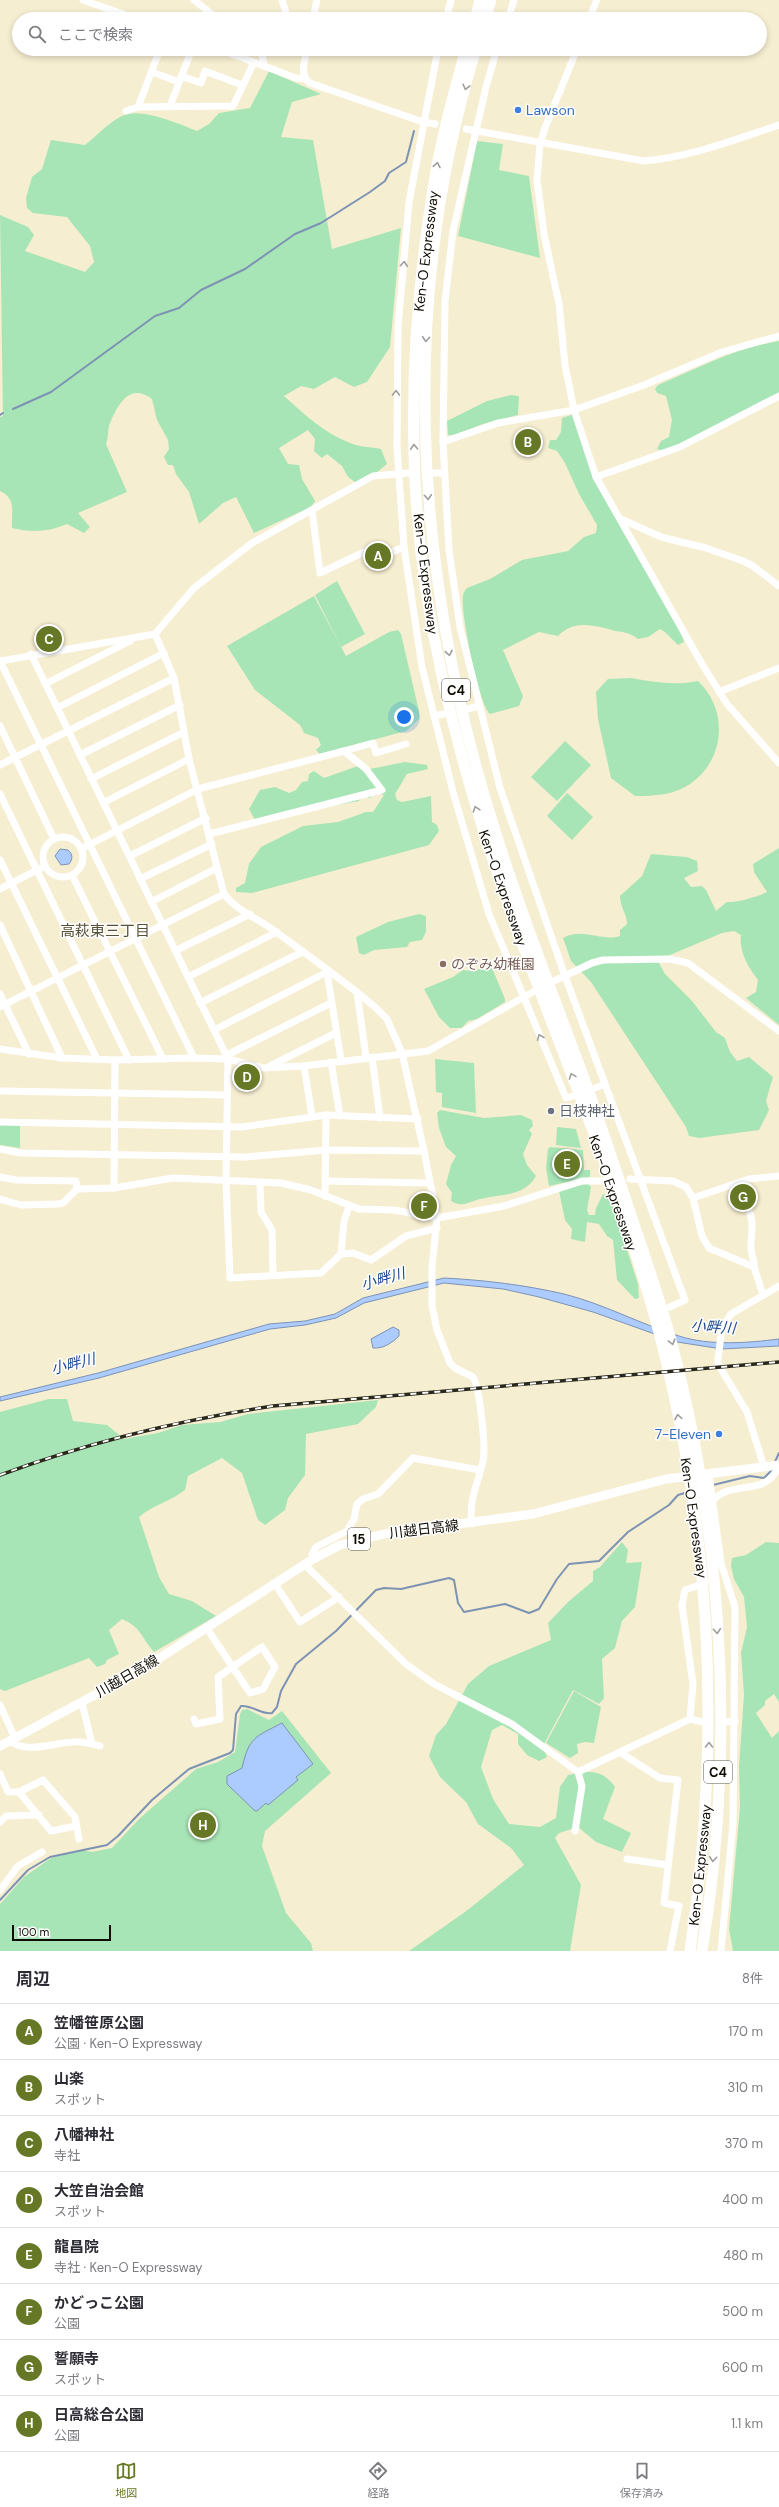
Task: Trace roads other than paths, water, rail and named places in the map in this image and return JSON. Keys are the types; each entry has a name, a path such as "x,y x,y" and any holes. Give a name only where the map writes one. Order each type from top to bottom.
{"highway":[{"path":"470,12 473,0"},
{"path":"477,12 480,0"},
{"path":"487,12 491,0"},
{"path":"448,117 461,56"},
{"name":"Ken-O Expressway","path":"464,56 448,117 431,198 416,339 414,439 419,528 426,588 456,739 475,807 504,894 624,1220 649,1298 664,1352 680,1427 709,1593 719,1690 717,1813 707,1919 702,1951"},
{"name":"Ken-O Expressway","path":"474,56 451,144 442,196 429,294 424,403 425,456 436,581 456,690 492,824 666,1306 692,1432 705,1513 709,1593 709,1690 708,1758 701,1872 690,1951"}],"main road":[{"name":"川越日高線","path":"0,1746 142,1670 206,1627 314,1559 340,1545 359,1539 472,1524 533,1514 666,1479 779,1466"}],"street":[{"path":"83,0 117,12"},
{"path":"194,0 209,12"},
{"path":"282,0 286,12"},
{"path":"314,12 317,0"},
{"path":"448,12 451,0"},
{"path":"510,12 514,0"},
{"path":"592,12 597,0"},
{"path":"138,107 158,56"},
{"path":"170,106 189,56"},
{"path":"238,56 296,78 306,79"},
{"path":"262,56 264,66"},
{"path":"306,56 304,70 306,79 310,83 423,122 435,124"},
{"path":"437,56 409,202 398,327 396,397 398,474 404,547 414,620 434,716 453,792 489,914 566,1098 573,1096"},
{"path":"495,56 475,131 453,231 445,301 443,442 449,550 454,589 460,628 500,788 565,976 642,1180 685,1300 666,1306"},
{"path":"574,56 548,120 540,144 537,180 540,208 558,295 564,365 574,410 596,477 622,520 719,692 748,730 779,763"},
{"path":"126,111 138,107 233,106 254,62"},
{"path":"152,72 201,83 205,71 242,85"},
{"path":"466,129 540,144 644,161 672,159 779,124"},
{"path":"443,442 498,423 574,410 644,385 722,352 779,336"},
{"path":"596,477 680,447 779,396"},
{"path":"194,1058 0,661 30,654 155,634 194,588 242,549 373,476 408,473"},
{"path":"433,473 444,473"},
{"path":"312,510 320,573 381,544 387,554 404,547"},
{"path":"622,520 661,537 706,548 743,561 753,566 779,586"},
{"path":"155,634 174,678 189,759 206,818 224,894 236,907 250,914 277,932 327,972 357,992 384,1016 402,1053 418,1119 437,1218 432,1268 432,1293 437,1330 450,1363 455,1368 470,1374 475,1380 484,1446 480,1470 471,1500 472,1524"},
{"path":"45,684 137,637"},
{"path":"56,708 164,653"},
{"path":"30,654 228,1059"},
{"path":"719,692 779,668"},
{"path":"0,765 174,678"},
{"path":"80,755 180,705"},
{"path":"467,709 479,706"},
{"path":"434,716 444,714"},
{"path":"0,726 54,839"},
{"path":"91,779 184,732"},
{"path":"81,848 198,789 373,743 376,753 406,744"},
{"path":"209,834 382,790 366,769 344,751"},
{"path":"103,803 189,759"},
{"path":"0,794 129,1060"},
{"path":"130,856 206,818"},
{"path":"60,837 73,839 81,848 83,854 81,866 72,875 54,874 46,866 44,854 49,842 54,839 60,837"},
{"path":"140,879 212,844"},
{"path":"0,860 56,979 97,1059"},
{"path":"0,889 46,866"},
{"path":"151,902 217,868"},
{"path":"72,875 163,1059"},
{"path":"3,1006 224,894"},
{"path":"175,951 250,914"},
{"path":"0,925 62,1058"},
{"path":"188,977 277,932"},
{"path":"200,1003 302,952"},
{"path":"554,981 592,963 603,960 669,959 688,963 779,1031"},
{"path":"327,972 341,1060"},
{"path":"214,1030 327,972"},
{"path":"357,992 380,1118"},
{"path":"0,1049 62,1058 115,1060 194,1058 228,1059 268,1067 304,1066 341,1060 428,1051 533,992"},
{"path":"0,994 3,1006 29,1054"},
{"path":"331,1003 229,1054 226,1181 230,1278 321,1273 341,1254 353,1253 371,1260 406,1236 437,1228"},
{"path":"268,1067 336,1033"},
{"path":"114,1188 116,1125 115,1060"},
{"path":"331,1062 340,1116"},
{"path":"304,1066 312,1116"},
{"path":"595,1088 605,1084"},
{"path":"0,1091 227,1095"},
{"path":"0,1122 242,1127 326,1115 418,1119"},
{"path":"325,1196 326,1115"},
{"path":"0,1149 21,1153 226,1157 326,1150 424,1151"},
{"path":"693,1198 749,1179 779,1176"},
{"path":"0,1177 16,1180 76,1181 77,1189"},
{"path":"0,1199 21,1205 58,1204 63,1203 77,1189 114,1188 173,1178 260,1182 297,1186 325,1196 349,1207 394,1210 437,1218 504,1206 582,1181 603,1181"},
{"path":"630,1179 673,1181 686,1187 693,1198 702,1236 709,1248 754,1267"},
{"path":"325,1181 430,1182"},
{"path":"260,1182 261,1212 272,1230 272,1275"},
{"path":"341,1254 344,1221 349,1207"},
{"path":"750,1213 753,1223 751,1249 755,1260 754,1267 763,1295"},
{"path":"766,1467 747,1412 718,1364 718,1354 724,1322 731,1314 779,1286"},
{"path":"314,1559 312,1554 316,1547 347,1530 354,1519 357,1504 363,1499 378,1494 413,1458 480,1470"},
{"path":"712,1500 727,1491 762,1485 773,1477 779,1466"},
{"path":"709,1474 724,1576 734,1598 735,1607 733,1824 721,1951"},
{"path":"347,1530 356,1535 359,1539"},
{"path":"305,1565 360,1617 406,1664 434,1684 512,1724 578,1772 582,1786 575,1831"},
{"path":"690,1719 693,1684 682,1605 685,1590 724,1576"},
{"path":"275,1584 300,1622 339,1597"},
{"path":"194,1719 196,1724 220,1718 218,1677 232,1667 262,1647 275,1667 263,1689 250,1693 232,1667 206,1627"},
{"path":"82,1702 92,1744"},
{"path":"0,1706 15,1745 29,1747 72,1742 100,1746"},
{"path":"578,1772 621,1753 690,1719 702,1722"},
{"path":"726,1722 735,1721"},
{"path":"621,1753 660,1778 678,1780 664,1903 679,1906 670,1951"},
{"path":"0,1774 4,1791 19,1792 43,1780 75,1817 79,1839"},
{"path":"19,1792 51,1831 76,1826"},
{"path":"0,1822 6,1816 38,1815"},
{"path":"0,1890 18,1866 42,1852"},
{"path":"627,1859 668,1865"}],"water":[{"path":"60,849 68,850 71,853 72,858 69,864 61,865 55,856"},
{"path":"444,1278 504,1283 564,1294 579,1298 665,1331 691,1339 729,1343 779,1339 779,1346 722,1349 677,1342 593,1312 539,1297 503,1289 444,1283 364,1303 336,1318 305,1325 270,1329 99,1378 0,1401 0,1397 98,1373 269,1324 305,1321 335,1314 363,1298"},
{"path":"393,1327 399,1330 399,1336 387,1345 380,1348 373,1348 371,1339"},
{"path":"282,1723 313,1764 296,1777 298,1780 268,1805 266,1803 255,1811 227,1784 227,1776 242,1768 247,1750 254,1739"}],"waterway":[{"path":"13,409 51,392 155,316 179,308 201,290 245,269 295,234 321,223 370,192 385,181 389,173 406,162 414,131"},
{"path":"774,1464 779,1453"},
{"path":"713,1485 750,1476 764,1478 772,1470"},
{"path":"0,1900 28,1870 50,1857 107,1845 118,1836 152,1800 189,1769 230,1753 233,1750 236,1714 241,1706 249,1707 264,1713 272,1713 277,1707 281,1691 296,1664 336,1631 376,1590 384,1588 401,1589 449,1578 454,1580 458,1603 464,1612 505,1604 529,1613 539,1609 557,1579 569,1564 599,1561 628,1532 669,1505 678,1495 688,1492"}],"railway":[{"path":"0,1475 67,1452 135,1433 204,1418 273,1406 779,1362"}],"place":[{"name":"Lawson","path":"518,110"},
{"name":"山楽","path":"528,442"},
{"name":"笠幡笹原公園","path":"378,556"},
{"name":"八幡神社","path":"49,639"},
{"name":"のぞみ幼稚園","path":"443,964"},
{"name":"大笠自治会館","path":"247,1077"},
{"name":"日枝神社","path":"551,1111"},
{"name":"龍昌院","path":"567,1164"},
{"name":"誓願寺","path":"743,1197"},
{"name":"かどっこ公園","path":"424,1206"},
{"name":"7-Eleven","path":"719,1434"},
{"name":"日高総合公園","path":"203,1825"}],"district":[{"name":"高萩東三丁目","path":"105,931"}],"water label":[{"name":"小畔川","path":"383,1279"},
{"name":"小畔川","path":"713,1327"},
{"name":"小畔川","path":"73,1364"}]}
